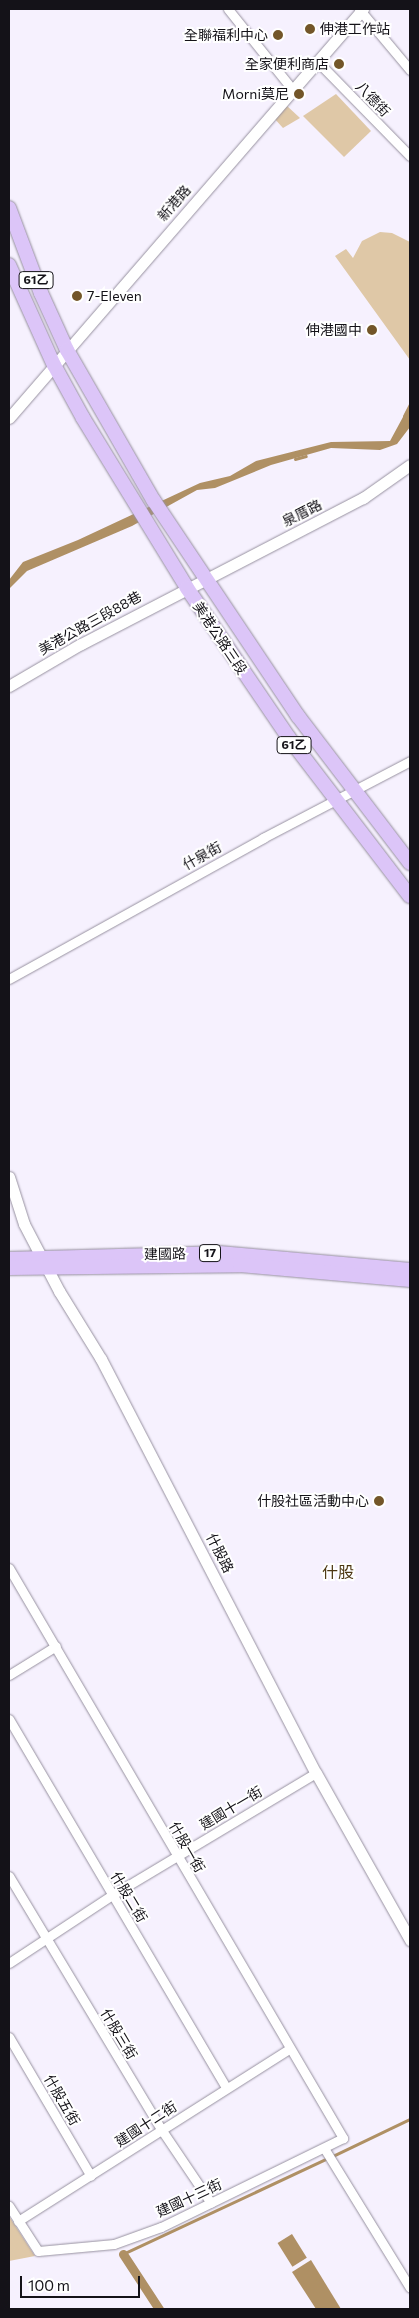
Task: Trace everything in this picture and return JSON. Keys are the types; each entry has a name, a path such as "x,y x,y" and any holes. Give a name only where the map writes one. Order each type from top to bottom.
{"main road":[{"name":"61乙","path":"9,208 67,350"},
{"name":"61乙","path":"9,264 54,365"},
{"name":"美港公路三段","path":"67,350 157,506 238,631 354,791 410,863"},
{"name":"美港公路三段","path":"54,365 140,514 187,588 336,801 410,896"},
{"name":"建國路","path":"9,1258 219,1253 410,1270"},
{"name":"建國路","path":"9,1268 48,1269 240,1265 410,1280"}],"street":[{"path":"228,9 292,89"},
{"path":"361,10 410,70"},
{"name":"新港路","path":"9,418 361,10"},
{"name":"八德街","path":"316,60 410,156"},
{"name":"泉厝路","path":"187,588 363,498 410,466"},
{"name":"美港公路三段88巷","path":"9,686 187,588"},
{"name":"什泉街","path":"9,979 263,838 410,762"},
{"name":"什股路","path":"9,1177 24,1224 101,1359 316,1772 410,1940"},
{"name":"什股一街","path":"9,1568 56,1646 176,1857 343,2138"},
{"path":"9,1675 56,1646"},
{"name":"什股二街","path":"9,1720 226,2088"},
{"name":"建國十一街","path":"9,1963 112,1895 316,1772"},
{"name":"什股三街","path":"9,1876 161,2129 211,2203"},
{"name":"什股五街","path":"9,2037 91,2176"},
{"name":"建國十二街","path":"18,2221 289,2049"},
{"name":"建國十三街","path":"18,2221 38,2251 114,2244 211,2203 343,2138"},
{"path":"324,2148 410,2288"},
{"path":"9,2206 18,2221"}],"shaded area":[{"path":"336,94 371,131 344,157 303,116"},
{"path":"286,105 300,118 283,128 273,117"},
{"path":"380,232 392,233 410,242 410,360 335,256 346,249 353,258 362,241"},
{"path":"410,404 410,427 397,444 380,450 331,448 271,465 215,488 197,490 132,526 27,571 9,589 9,580 23,562 78,540 200,483 230,476 256,461 331,442 390,441"},
{"path":"9,2216 35,2256 9,2261"},
{"path":"292,2234 307,2258 292,2267 278,2243"},
{"path":"311,2260 341,2309 316,2309 292,2272"}],"waterway":[{"path":"404,416 410,404"},
{"path":"295,459 306,456"},
{"path":"333,2156 410,2119"},
{"path":"123,2254 328,2158"},
{"path":"123,2254 159,2309"}],"place":[{"name":"伸港工作站","path":"310,29"},
{"name":"全聯福利中心","path":"278,35"},
{"name":"全家便利商店","path":"339,64"},
{"name":"Morni莫尼","path":"299,94"},
{"name":"7-Eleven","path":"77,296"},
{"name":"伸港國中","path":"372,330"},
{"name":"什股社區活動中心","path":"379,1501"}],"district":[{"name":"什股","path":"338,1572"}]}
